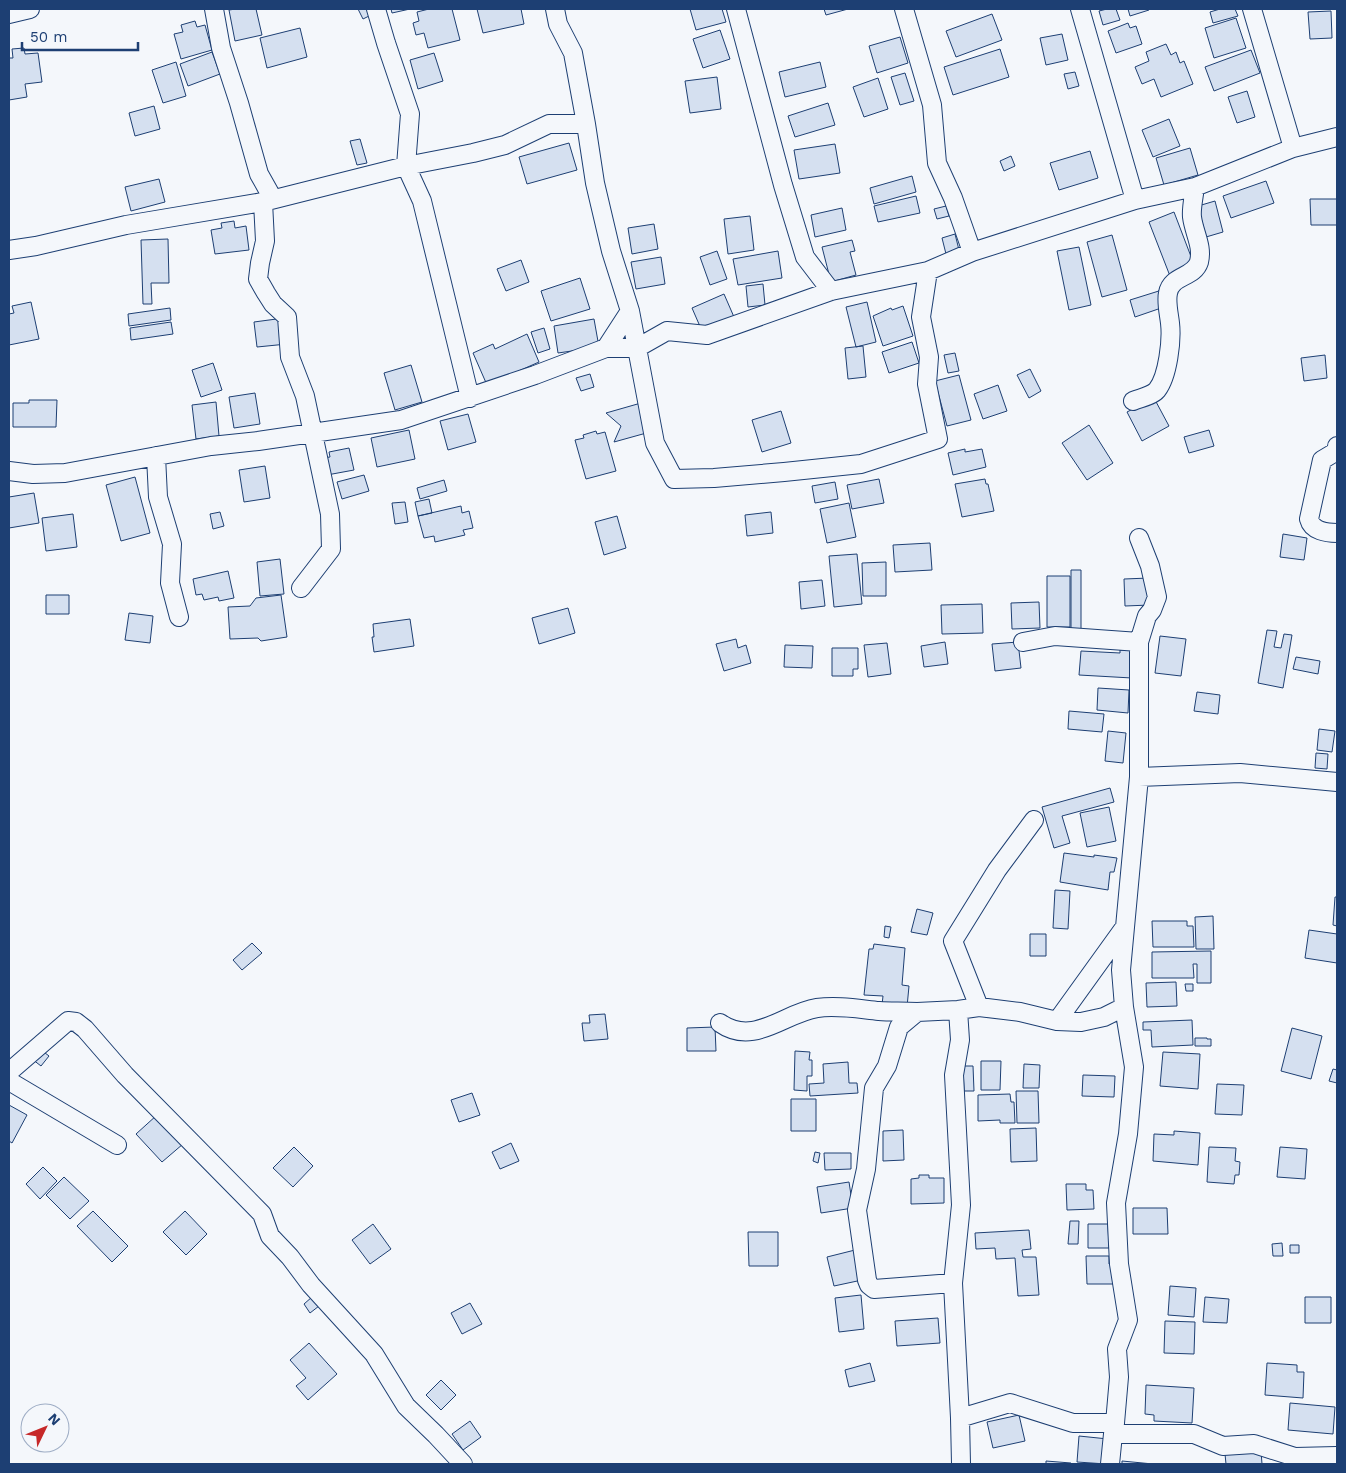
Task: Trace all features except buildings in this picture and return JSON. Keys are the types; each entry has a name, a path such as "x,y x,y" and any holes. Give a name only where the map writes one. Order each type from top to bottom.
{"street":[{"path":"9,14 30,9"},
{"path":"214,9 221,48 268,200 265,241 258,279 273,304 287,317 290,357 305,396 330,514 331,549 301,588"},
{"path":"376,9 410,114 406,166 422,201 470,398"},
{"path":"555,9 558,24 573,53 586,124 594,183 630,311 655,443 674,479 741,476 861,464 938,438 927,384 929,357 921,317 928,271"},
{"path":"736,9 768,130 805,257 830,291"},
{"path":"904,9 932,105 937,163 972,252"},
{"path":"1080,9 1135,200"},
{"path":"1252,9 1293,148"},
{"path":"9,250 36,246 126,224 209,212 268,200 406,166 473,153 505,145 549,124 586,124"},
{"path":"9,471 33,474 65,473 211,446 314,434 401,420 470,398 606,348 637,348 667,331 707,335 830,291 928,271 972,252 1135,200 1195,187 1293,148 1337,137"},
{"path":"1134,401 1154,393 1158,389 1166,368 1171,336 1167,294 1170,286 1182,276 1194,271 1198,263 1200,248 1192,216 1195,187"},
{"path":"606,348 630,311"},
{"path":"1337,446 1337,451 1322,460 1309,519 1312,526 1323,532 1337,533"},
{"path":"156,456 158,498 172,544 170,583 179,617"},
{"path":"1110,1464 1118,1377 1117,1349 1128,1320 1119,1264 1116,1203 1128,1134 1134,1067 1124,1007 1121,970 1139,777 1139,642 1147,616 1152,610 1157,597 1150,566 1139,538"},
{"path":"1023,642 1056,636 1139,642"},
{"path":"1139,777 1240,773 1337,782"},
{"path":"979,1007 952,941 997,870 1034,820"},
{"path":"1057,1021 1125,927"},
{"path":"720,1023 727,1028 739,1032 752,1032 817,1008 917,1012 979,1007 1020,1012 1057,1021 1081,1022 1104,1017 1124,1007"},
{"path":"958,1010 960,1040 954,1075 961,1205 952,1282 961,1464"},
{"path":"917,1012 899,1027 886,1066 874,1088 866,1169 857,1210 858,1219 868,1285 874,1289 952,1282"},
{"path":"9,1072 68,1020 76,1022 85,1028 125,1075 262,1214 270,1236 290,1257 311,1285 374,1354 406,1406 463,1464"},
{"path":"9,1080 116,1146"},
{"path":"960,1418 1010,1403 1074,1423 1194,1434 1223,1446 1254,1444 1295,1457 1337,1456"}]}
